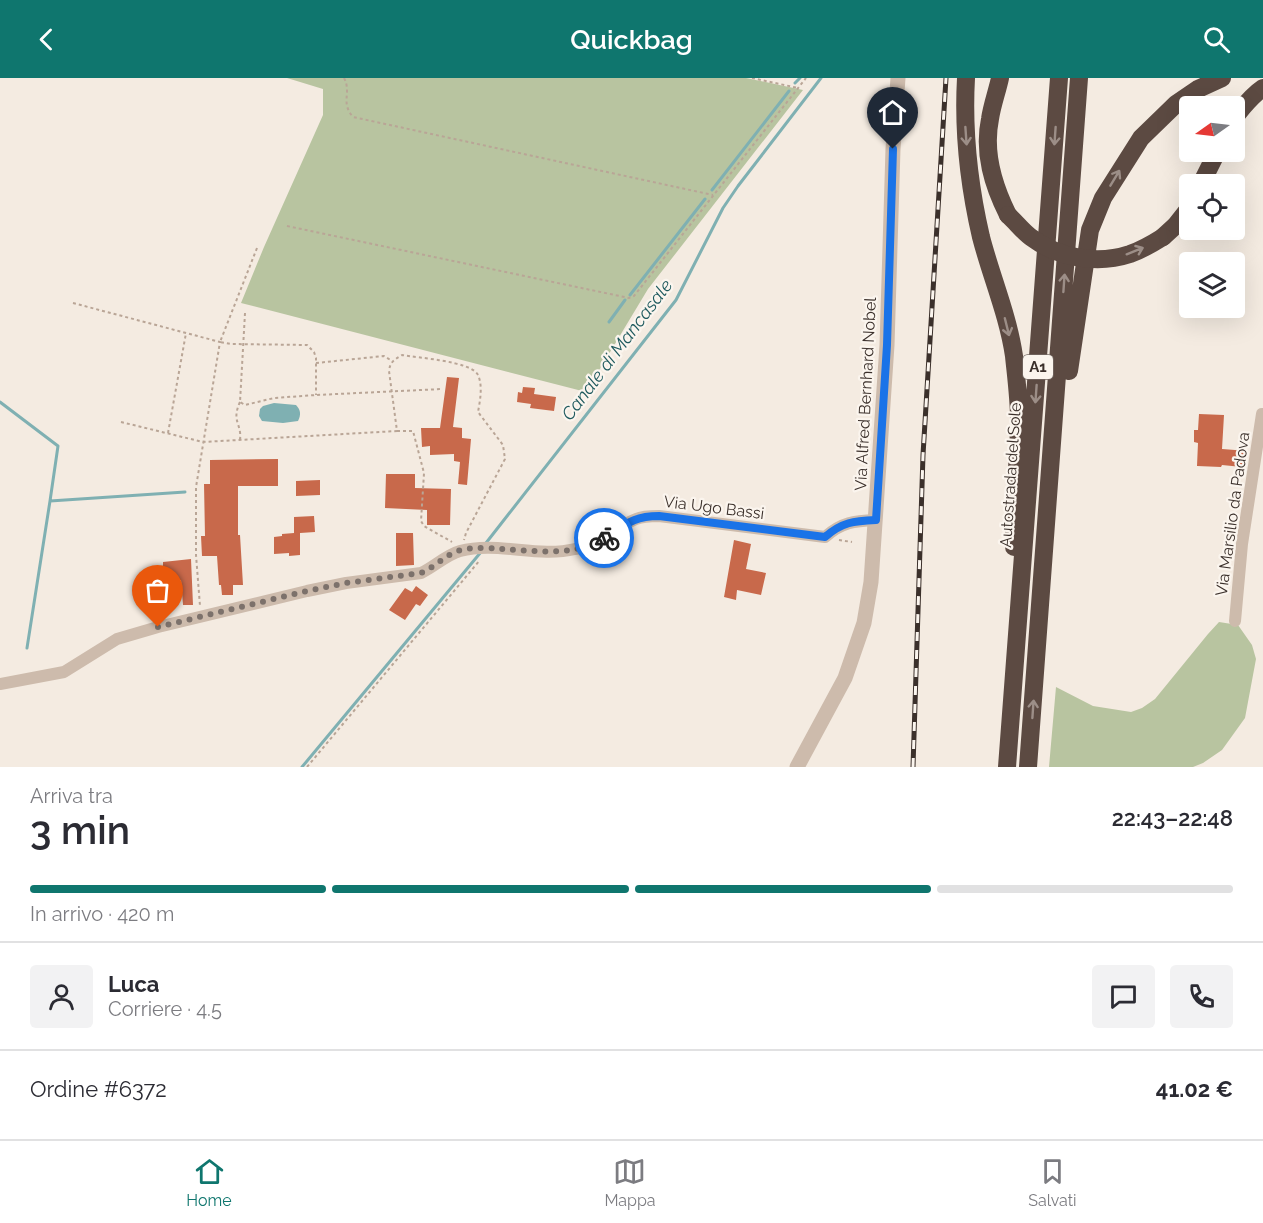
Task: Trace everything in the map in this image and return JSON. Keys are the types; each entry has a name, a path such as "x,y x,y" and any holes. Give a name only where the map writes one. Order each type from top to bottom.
{"highway":[{"path":"966,78 965,127 971,184 981,237 1013,353 1017,386 1019,418 1013,516 1016,656"},
{"path":"1000,78 989,121 988,154 993,181 1008,215 1031,238 1056,252 1090,260 1110,259 1129,255 1163,237 1179,221"},
{"name":"Autostrada del Sole","path":"1008,767 1059,78"},
{"name":"A1","path":"1028,767 1079,78"},
{"path":"1048,509 1090,230 1095,215 1117,174 1141,138 1176,104 1198,89 1222,78"},
{"path":"1245,104 1263,88"}],"street":[{"name":"Via Alfred Bernhard Nobel","path":"797,767 845,678 864,623 871,582 887,345 893,149 898,78"},
{"name":"Via Marsilio da Padova","path":"1235,621 1242,544 1263,414"},
{"name":"Via Ugo Bassi","path":"0,684 64,672 117,639 158,627 307,591 346,583 421,573 455,553 465,550 490,548 544,552 574,550 598,542 637,518 647,516 825,537 835,528 847,523 876,520"}],"path":[{"path":"344,78 348,88 346,102 348,111 353,117 712,195"},
{"path":"752,78 797,88"},
{"path":"287,226 629,298 634,296 807,78"},
{"path":"200,618 196,555 196,487 203,442 220,342 258,248"},
{"path":"73,303 231,344 306,345 314,352 316,395"},
{"path":"240,440 236,417 240,402 245,313"},
{"path":"168,434 186,333"},
{"path":"316,363 384,356 392,362"},
{"path":"397,431 389,371 392,362 402,356 459,364 473,369 478,376 481,391 478,412 503,445 505,459 466,533 463,544 465,550"},
{"path":"240,402 245,405 274,398 442,389"},
{"path":"121,422 203,442 412,430 424,473 421,522 429,530 465,550"},
{"path":"307,767 490,548"}],"green space":[{"path":"287,78 746,78 803,90 648,289 586,392 241,303 323,115 323,89"},
{"path":"1219,622 1238,625 1252,645 1256,659 1245,718 1222,750 1193,767 1049,767 1056,687 1093,706 1131,712 1142,708 1155,699"}],"water":[{"path":"274,403 296,405 300,413 298,421 283,423 262,421 259,416 260,409"}],"building":[{"path":"447,377 459,378 453,427 462,428 462,438 471,439 467,485 458,484 460,462 454,461 454,454 430,455 430,446 422,447 421,428 440,428"},
{"path":"523,387 535,388 534,394 556,397 554,411 530,408 531,404 517,402 518,392 522,393"},
{"path":"1199,414 1224,415 1222,449 1248,451 1246,464 1243,463 1242,467 1197,466 1198,443 1194,442 1194,430 1198,430"},
{"path":"278,459 278,486 238,486 238,535 240,535 243,585 233,585 233,595 222,595 217,556 202,556 201,536 205,536 204,484 210,484 210,460"},
{"path":"386,474 415,474 415,488 451,489 450,525 427,525 427,510 385,508"},
{"path":"320,480 320,495 296,496 296,481"},
{"path":"314,516 315,532 300,533 300,555 274,554 274,537 294,533 294,517"},
{"path":"396,533 413,533 414,565 396,566"},
{"path":"734,540 751,544 746,569 766,573 761,595 737,590 736,600 724,597"},
{"path":"191,559 193,605 183,605 181,580 170,580 169,574 163,574 163,562"},
{"path":"416,586 428,595 420,606 416,604 405,620 389,610 405,588 412,592"}],"waterway":[{"path":"795,83 800,78"},
{"name":"Canale di Mancasale","path":"486,543 676,300 723,208 821,78"},
{"path":"712,190 789,91"},
{"path":"630,295 705,199"},
{"path":"609,322 625,300"},
{"path":"0,402 58,446 50,501 185,492"},
{"path":"27,648 50,501"},
{"name":"Canale di Mancasale","path":"302,767 481,552"}],"railway":[{"path":"913,767 923,455 946,78"}],"way so far":[{"path":"158,627 307,591 346,583 421,573 461,550 490,548 559,552 574,550 604,538"}],"route":[{"path":"604,538 637,518 647,516 825,537 835,528 847,523 876,520 887,345 893,149"}]}
